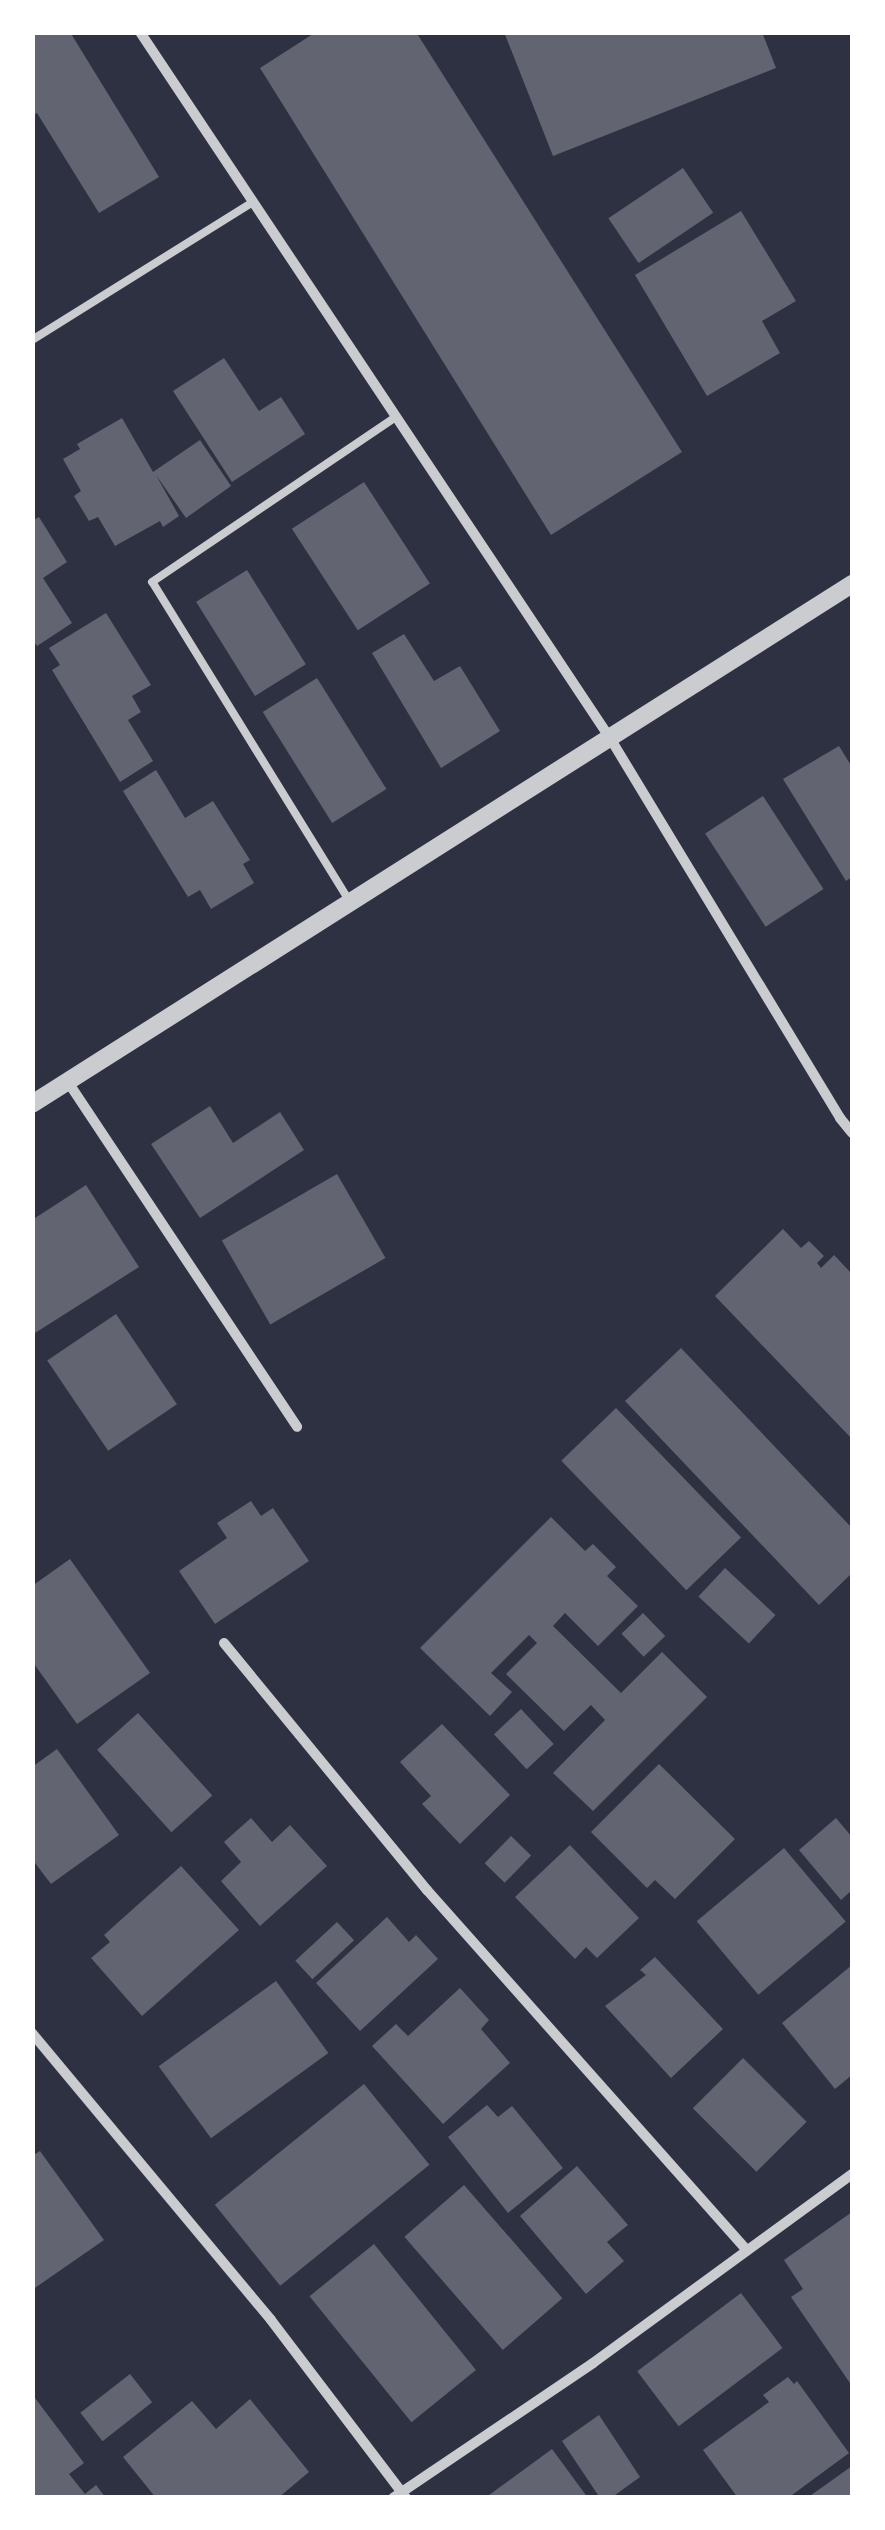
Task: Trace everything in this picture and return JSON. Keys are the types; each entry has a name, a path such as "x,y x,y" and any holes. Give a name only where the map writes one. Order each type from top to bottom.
{"street":[{"path":"140,32 610,738 852,1133"},
{"path":"32,1104 852,584"},
{"path":"68,1082 297,1427"},
{"path":"224,1643 427,1890 747,2250"},
{"path":"32,2032 271,2320 400,2495 593,2363 852,2174"}],"lane":[{"path":"32,340 251,203"},
{"path":"350,903 152,582 396,417"}],"building":[{"path":"32,32 70,32 159,177 99,213 37,113 32,116"},
{"path":"316,32 416,32 682,452 551,535 260,68"},
{"path":"504,32 762,32 776,68 553,156"},
{"path":"683,168 713,213 639,263 608,218"},
{"path":"741,211 796,301 762,321 780,353 707,396 635,275"},
{"path":"224,358 259,411 281,397 305,434 232,482 173,391"},
{"path":"122,418 153,472 200,440 231,486 186,518 156,475 179,516 163,527 160,521 115,546 98,517 89,521 74,496 81,491 63,459 80,449 77,444"},
{"path":"364,482 430,583 358,630 292,529"},
{"path":"39,517 67,562 43,578 72,623 37,646 32,639 32,521"},
{"path":"247,570 306,664 255,696 196,602"},
{"path":"106,613 151,685 132,696 141,712 128,720 153,761 120,782 52,670 60,665 49,648"},
{"path":"404,634 434,681 460,666 500,731 441,768 372,653"},
{"path":"317,678 386,789 332,823 263,712"},
{"path":"839,746 852,767 852,877 846,881 783,779"},
{"path":"156,770 185,818 213,801 250,860 243,864 254,883 211,909 200,890 188,897 123,791"},
{"path":"763,796 823,889 766,927 705,834"},
{"path":"210,1106 233,1143 280,1112 304,1150 200,1218 151,1144"},
{"path":"337,1174 386,1258 270,1325 222,1240"},
{"path":"86,1185 139,1267 35,1333 32,1220"},
{"path":"783,1229 801,1248 809,1241 824,1256 817,1263 821,1268 834,1255 852,1274 852,1439 715,1296"},
{"path":"116,1314 177,1404 108,1451 47,1360"},
{"path":"681,1348 852,1528 852,1573 819,1605 625,1401"},
{"path":"616,1408 741,1537 686,1590 561,1461"},
{"path":"251,1501 261,1516 273,1508 309,1561 215,1624 179,1571 227,1538 217,1523"},
{"path":"551,1517 585,1551 593,1544 616,1567 607,1576 638,1606 598,1646 565,1613 553,1626 621,1693 662,1652 707,1697 593,1811 553,1773 605,1720 591,1705 564,1731 506,1674 537,1643 529,1635 491,1673 512,1692 490,1716 420,1648"},
{"path":"70,1559 150,1673 77,1724 32,1661 32,1586"},
{"path":"725,1568 775,1615 749,1644 698,1597"},
{"path":"643,1613 665,1636 644,1657 621,1634"},
{"path":"521,1709 554,1744 527,1769 494,1734"},
{"path":"138,1713 212,1795 171,1832 97,1750"},
{"path":"442,1724 510,1795 460,1844 422,1804 431,1796 400,1762"},
{"path":"57,1749 119,1835 51,1884 32,1859 32,1767"},
{"path":"659,1764 735,1839 675,1899 655,1880 647,1888 591,1832"},
{"path":"251,1818 272,1842 290,1825 327,1866 260,1926 221,1881 241,1862 224,1842"},
{"path":"836,1818 852,1837 852,1890 841,1900 799,1850"},
{"path":"511,1836 531,1855 505,1883 485,1863"},
{"path":"570,1845 639,1918 597,1958 586,1947 575,1959 515,1897"},
{"path":"784,1848 846,1922 758,1995 697,1921"},
{"path":"181,1866 239,1930 142,2016 91,1958 110,1942 104,1935"},
{"path":"387,1917 409,1942 416,1935 438,1959 360,2031 316,1983"},
{"path":"337,1922 354,1940 312,1979 295,1961"},
{"path":"655,1957 723,2029 671,2078 605,2006 646,1975 640,1970"},
{"path":"852,1965 852,2075 835,2089 782,2023"},
{"path":"276,1981 328,2053 211,2138 159,2066"},
{"path":"460,1988 489,2020 481,2029 510,2063 443,2124 372,2046 396,2024 408,2036"},
{"path":"743,2058 807,2122 756,2172 693,2108"},
{"path":"364,2084 429,2165 280,2286 215,2205"},
{"path":"487,2105 498,2117 512,2106 563,2168 508,2213 448,2137"},
{"path":"40,2151 104,2240 32,2290 32,2156"},
{"path":"577,2166 628,2225 607,2242 624,2261 586,2294 520,2216"},
{"path":"464,2185 562,2298 503,2350 404,2237"},
{"path":"852,2212 852,2386 791,2297 803,2289 784,2260"},
{"path":"374,2244 476,2370 411,2422 309,2296"},
{"path":"741,2293 783,2348 679,2426 637,2371"},
{"path":"130,2374 152,2402 103,2441 80,2413"},
{"path":"788,2377 794,2384 797,2381 849,2453 788,2498 738,2498 703,2450 769,2402 763,2395"},
{"path":"32,2394 84,2463 69,2474 85,2494 96,2485 106,2498 32,2498"},
{"path":"250,2399 309,2472 278,2498 156,2498 123,2457 192,2401 216,2429"},
{"path":"599,2415 640,2477 611,2498 600,2498 562,2441"},
{"path":"552,2449 588,2498 485,2498"},
{"path":"852,2466 852,2498 807,2498"}]}
